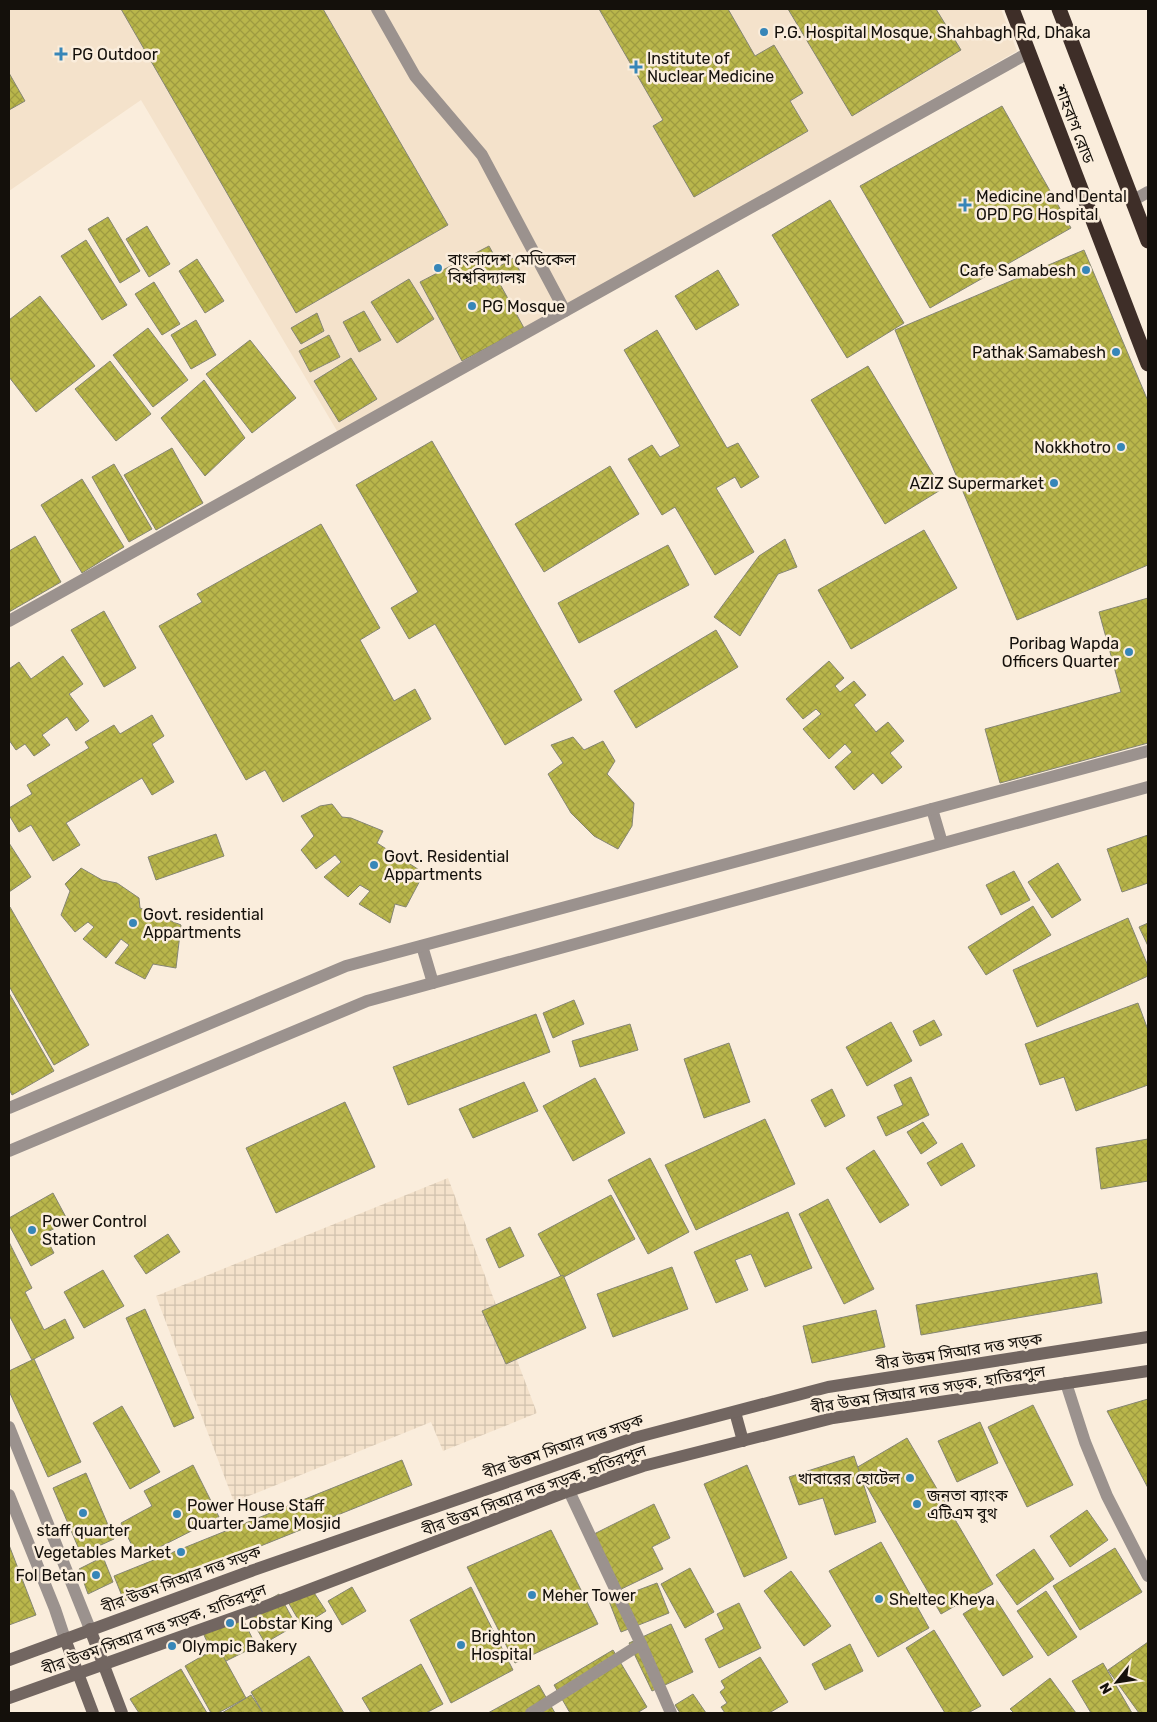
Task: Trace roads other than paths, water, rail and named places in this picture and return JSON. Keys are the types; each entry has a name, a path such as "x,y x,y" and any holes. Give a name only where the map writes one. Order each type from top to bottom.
{"highway":[{"name":"শাহবাগ রোড","path":"1012,9 1148,364"},
{"name":"শাহবাগ রোড","path":"1059,9 1148,241"}],"main road":[{"name":"বীর উত্তম সিআর দত্ত সড়ক","path":"9,1660 251,1571 634,1438 828,1388 1148,1337"},
{"name":"বীর উত্তম সিআর দত্ত সড়ক, হাতিরপুল","path":"9,1698 253,1611 569,1491 643,1466 833,1418 1148,1371"},
{"path":"735,1412 744,1441"},
{"path":"90,1629 122,1713"},
{"path":"65,1639 93,1713"}],"street":[{"path":"377,9 415,76 482,155 565,310"},
{"path":"9,621 1028,53"},
{"path":"1132,201 1148,192"},
{"path":"9,1108 346,966 1148,751"},
{"path":"9,1151 367,1001 1148,787"},
{"path":"932,809 942,843"},
{"path":"422,946 433,983"},
{"path":"1066,1383 1085,1442 1107,1496 1148,1576"},
{"path":"9,1427 90,1629"},
{"path":"569,1491 641,1644 671,1713"},
{"path":"9,1495 55,1609 65,1639"},
{"path":"530,1713 641,1644"}],"place":[{"name":"P.G. Hospital Mosque, Shahbagh Rd, Dhaka","path":"764,32"},
{"name":"PG Outdoor","path":"61,54"},
{"name":"Institute of Nuclear Medicine","path":"636,67"},
{"name":"Medicine and Dental OPD PG Hospital","path":"965,205"},
{"name":"বাংলাদেশ মেডিকেল বিশ্ববিদ্যালয়","path":"438,268"},
{"name":"Cafe Samabesh","path":"1086,270"},
{"name":"PG Mosque","path":"472,306"},
{"name":"Pathak Samabesh","path":"1116,352"},
{"name":"Nokkhotro","path":"1121,447"},
{"name":"AZIZ Supermarket","path":"1054,483"},
{"name":"Poribag Wapda Officers Quarter","path":"1129,652"},
{"name":"Govt. Residential Appartments","path":"374,865"},
{"name":"Govt. residential Appartments","path":"133,923"},
{"name":"Power Control Station","path":"32,1230"},
{"name":"খাবারের হোটেল","path":"910,1478"},
{"name":"জনতা ব্যাংক এটিএম বুথ","path":"917,1504"},
{"name":"staff quarter","path":"83,1513"},
{"name":"Power House Staff Quarter Jame Mosjid","path":"177,1514"},
{"name":"Vegetables Market","path":"181,1552"},
{"name":"Fol Betan","path":"96,1575"},
{"name":"Meher Tower","path":"532,1595"},
{"name":"Sheltec Kheya","path":"879,1599"},
{"name":"Lobstar King","path":"230,1623"},
{"name":"Brighton Hospital","path":"461,1645"},
{"name":"Olympic Bakery","path":"172,1646"}]}
